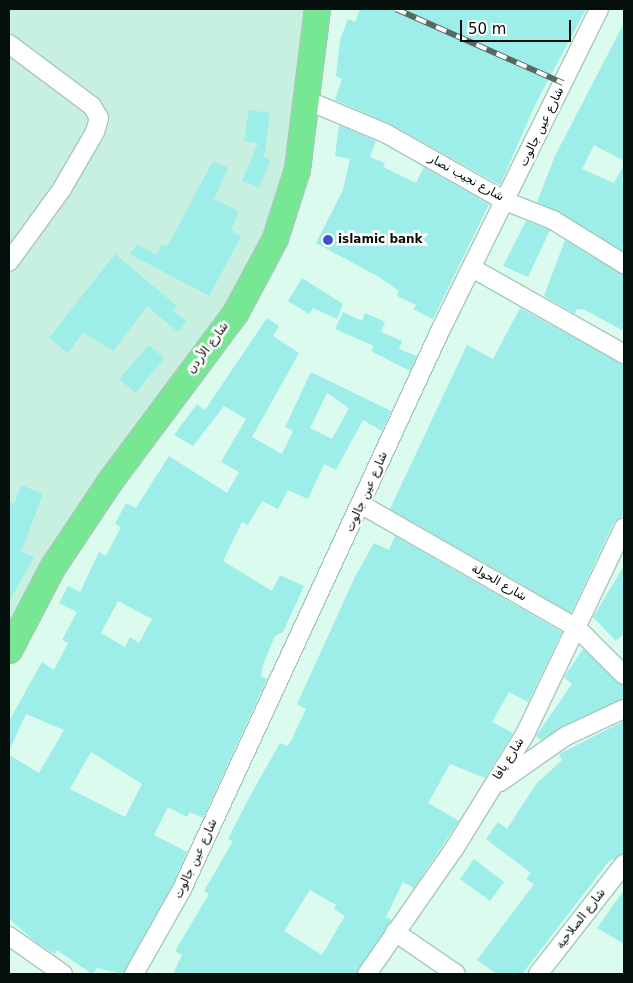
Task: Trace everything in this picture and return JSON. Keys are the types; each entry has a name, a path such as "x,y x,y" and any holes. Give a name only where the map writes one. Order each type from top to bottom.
{"highway":[{"name":"شارع الأردن","path":"9,650 53,566 109,482 248,291 275,238 296,169 304,99 309,10"},
{"name":"شارع الأردن","path":"9,615 90,483 223,304 261,236 284,170 309,10"}],"street":[{"name":"شارع عين جالوت","path":"134,974 182,889 472,268 599,9"},
{"path":"9,44 92,106 99,118 62,189 9,262"},
{"name":"شارع نجيب نصار","path":"304,99 384,133 505,201 552,220 624,264"},
{"path":"472,268 624,354"},
{"name":"شارع الحولة","path":"362,504 578,628 624,675"},
{"name":"شارع يافا","path":"367,974 490,790 525,734 578,628 624,527"},
{"path":"490,790 546,747 624,709"},
{"name":"شارع الصلاحية","path":"538,974 624,864"},
{"path":"395,932 456,974"},
{"path":"9,936 63,974"}],"shaded area":[{"path":"9,9 310,9 293,213 9,652"}],"building":[{"path":"360,9 586,9 535,105 500,185 390,124 335,100 342,79 336,76 340,40 348,19 355,22"},
{"path":"624,23 624,161 594,145 582,169 614,183 624,164 624,252 537,202 555,156"},
{"path":"249,110 270,113 264,157 270,160 259,188 242,181 258,143 244,141"},
{"path":"339,125 376,141 370,157 385,163 383,167 416,183 424,167 489,204 433,319 413,309 416,305 397,296 399,291 379,277 316,243 343,190 350,159 335,156"},
{"path":"213,161 228,168 214,199 239,211 231,230 241,237 209,296 130,254 137,244 156,255 162,244 167,247"},
{"path":"526,221 550,230 528,277 503,266"},
{"path":"565,240 624,275 624,331 585,310 577,309 575,314 544,296"},
{"path":"115,254 177,306 173,311 187,321 178,332 147,306 113,351 83,332 68,353 49,338"},
{"path":"302,278 343,304 337,319 313,308 309,314 288,301"},
{"path":"520,308 624,365 624,515 614,522 571,613 390,509 467,345 493,359"},
{"path":"343,312 362,321 365,313 385,322 381,332 402,341 399,349 417,356 410,371 371,351 374,346 335,329"},
{"path":"267,318 279,326 273,336 299,353 252,437 282,454 293,431 285,427 311,372 391,411 382,431 363,420 336,470 324,464 308,499 288,490 278,509 262,501 248,525 242,522 223,561 272,591 280,575 304,586 283,632 275,636 263,665 261,676 267,679 203,818 190,812 187,817 168,807 154,835 187,852 173,884 123,974 97,968 92,974 57,950 55,954 37,943 9,919 9,755 39,773 64,730 26,714 9,751 9,721 42,662 54,670 68,643 62,640 77,612 59,603 68,586 80,592 99,552 106,556 121,527 115,524 126,503 136,508 169,456 227,493 239,472 221,462 246,419 224,406 193,446 174,435 197,404 205,410","holes":["327,393 349,408 332,439 310,428","118,601 152,619 139,643 130,637 125,647 101,633","91,752 142,784 125,817 70,789"]},
{"path":"149,345 164,358 136,393 119,379"},
{"path":"21,485 43,494 21,552 34,557 9,602 9,501 14,504"},
{"path":"395,536 562,632 528,702 509,692 492,722 513,733 485,778 450,764 428,803 459,821 414,888 403,882 386,917 392,920 357,974 173,974 182,955 175,951 209,894 204,891 233,841 228,839 280,743 287,746 291,741 306,709 297,704 355,577 374,543 389,550","holes":["310,890 336,905 334,909 345,916 322,955 284,931"]},
{"path":"624,566 624,634 616,641 593,617"},
{"path":"583,649 624,685 624,698 541,740 536,736 572,684 564,677"},
{"path":"624,721 624,854 609,861 522,974 497,974 477,960 534,884 526,879 531,873 486,839 498,822 507,829 536,784 562,760 559,754"},
{"path":"474,859 504,882 490,901 460,879"},
{"path":"624,890 624,944 597,928"}],"railway":[{"path":"396,9 563,83"}],"place":[{"name":"islamic bank","path":"328,240"}]}
